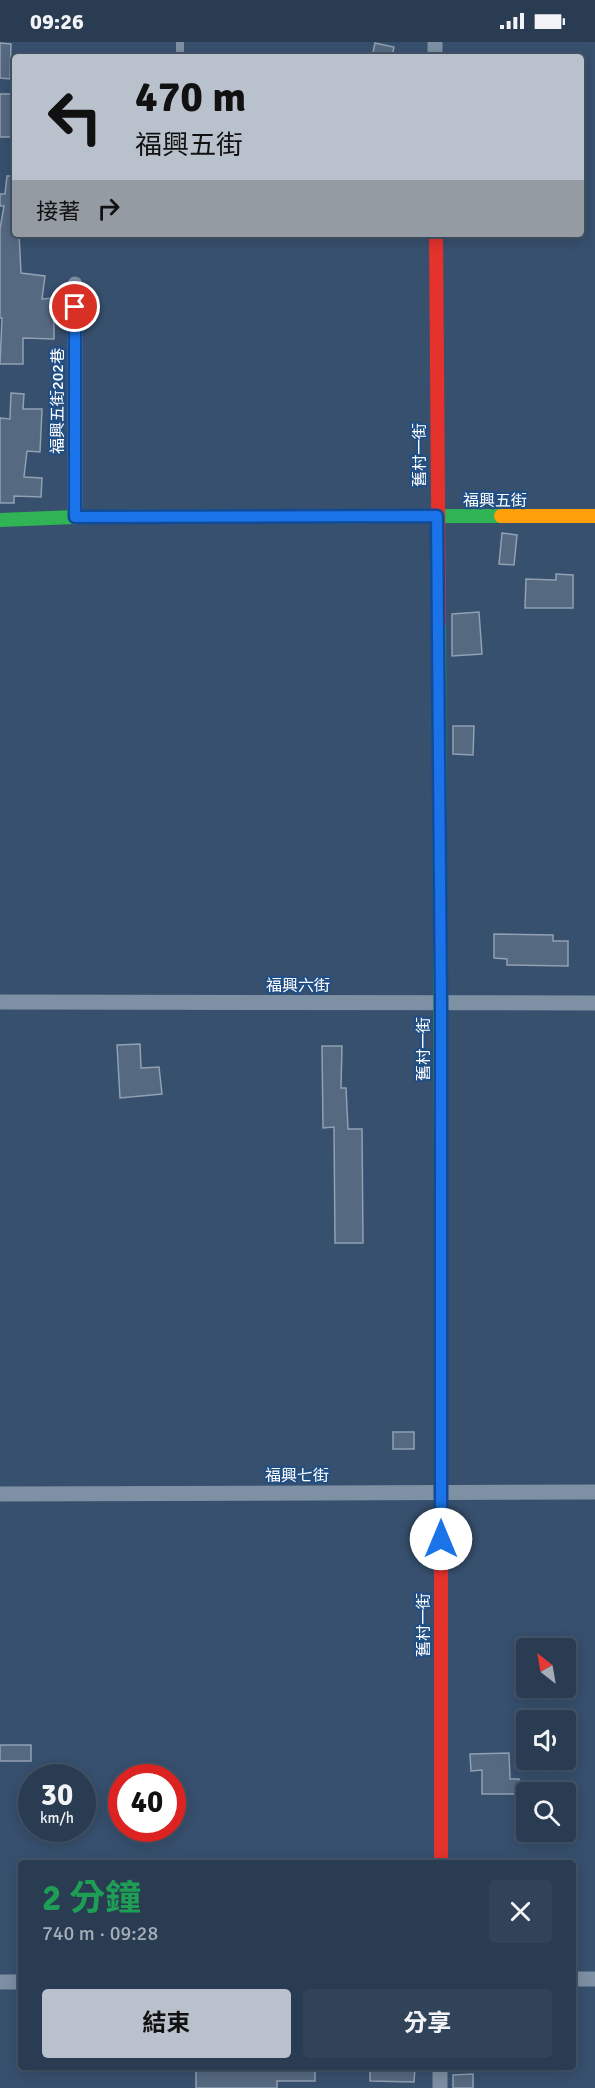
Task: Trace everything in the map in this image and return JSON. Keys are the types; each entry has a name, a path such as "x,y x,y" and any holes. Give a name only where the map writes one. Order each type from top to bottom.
{"street":[{"name":"舊村一街","path":"436,237 441,1004 441,1860"},
{"name":"福興五街202巷","path":"75,284 75,517"},
{"name":"福興五街","path":"0,520 75,517 595,516"},
{"name":"福興六街","path":"0,1002 595,1003"},
{"name":"福興七街","path":"0,1494 595,1492"},
{"path":"576,1979 595,1979"},
{"path":"0,1982 18,1982"},
{"path":"440,2070 440,2088"}],"building":[{"path":"0,43 11,44 10,79 0,78"},
{"path":"375,43 394,47 393,54 373,54"},
{"path":"0,94 12,94 12,137 0,137"},
{"path":"7,176 12,176 12,237 19,237 21,273 45,276 42,299 55,298 54,339 23,338 23,364 0,364 2,318 0,318 0,229 4,206 0,206 0,194 5,194"},
{"path":"11,393 24,394 23,409 42,409 40,452 27,451 24,477 42,478 41,497 14,496 14,503 0,503 0,418 10,419"},
{"path":"502,533 517,535 514,565 499,564"},
{"path":"556,574 573,575 573,608 525,608 526,579 556,580"},
{"path":"479,612 482,654 452,656 452,614"},
{"path":"453,726 474,726 473,755 453,754"},
{"path":"494,934 553,935 553,941 568,941 568,966 507,965 507,959 494,958"},
{"path":"140,1044 141,1068 159,1067 162,1094 120,1098 117,1045"},
{"path":"322,1046 342,1046 341,1088 346,1088 348,1129 362,1129 363,1243 335,1243 334,1127 323,1128"},
{"path":"393,1432 414,1432 414,1449 393,1449"},
{"path":"0,1745 31,1745 31,1761 0,1761"},
{"path":"509,1753 510,1779 519,1779 519,1782 516,1782 516,1794 482,1794 482,1770 471,1771 470,1754"},
{"path":"196,2070 315,2070 315,2081 277,2081 277,2088 196,2088"},
{"path":"370,2070 415,2070 414,2082 370,2081"},
{"path":"473,2074 473,2088 453,2088 453,2075"}],"traffic: fast":[{"path":"0,520 75,517 501,516"},
{"path":"439,623 441,1224"}],"traffic: slow":[{"path":"501,516 595,516"},
{"path":"441,1224 441,1471"}],"traffic: jam":[{"path":"436,237 439,623"},
{"path":"441,1471 441,1860"}],"route":[{"path":"75,307 75,517 437,516 441,1004 441,1539"}]}
